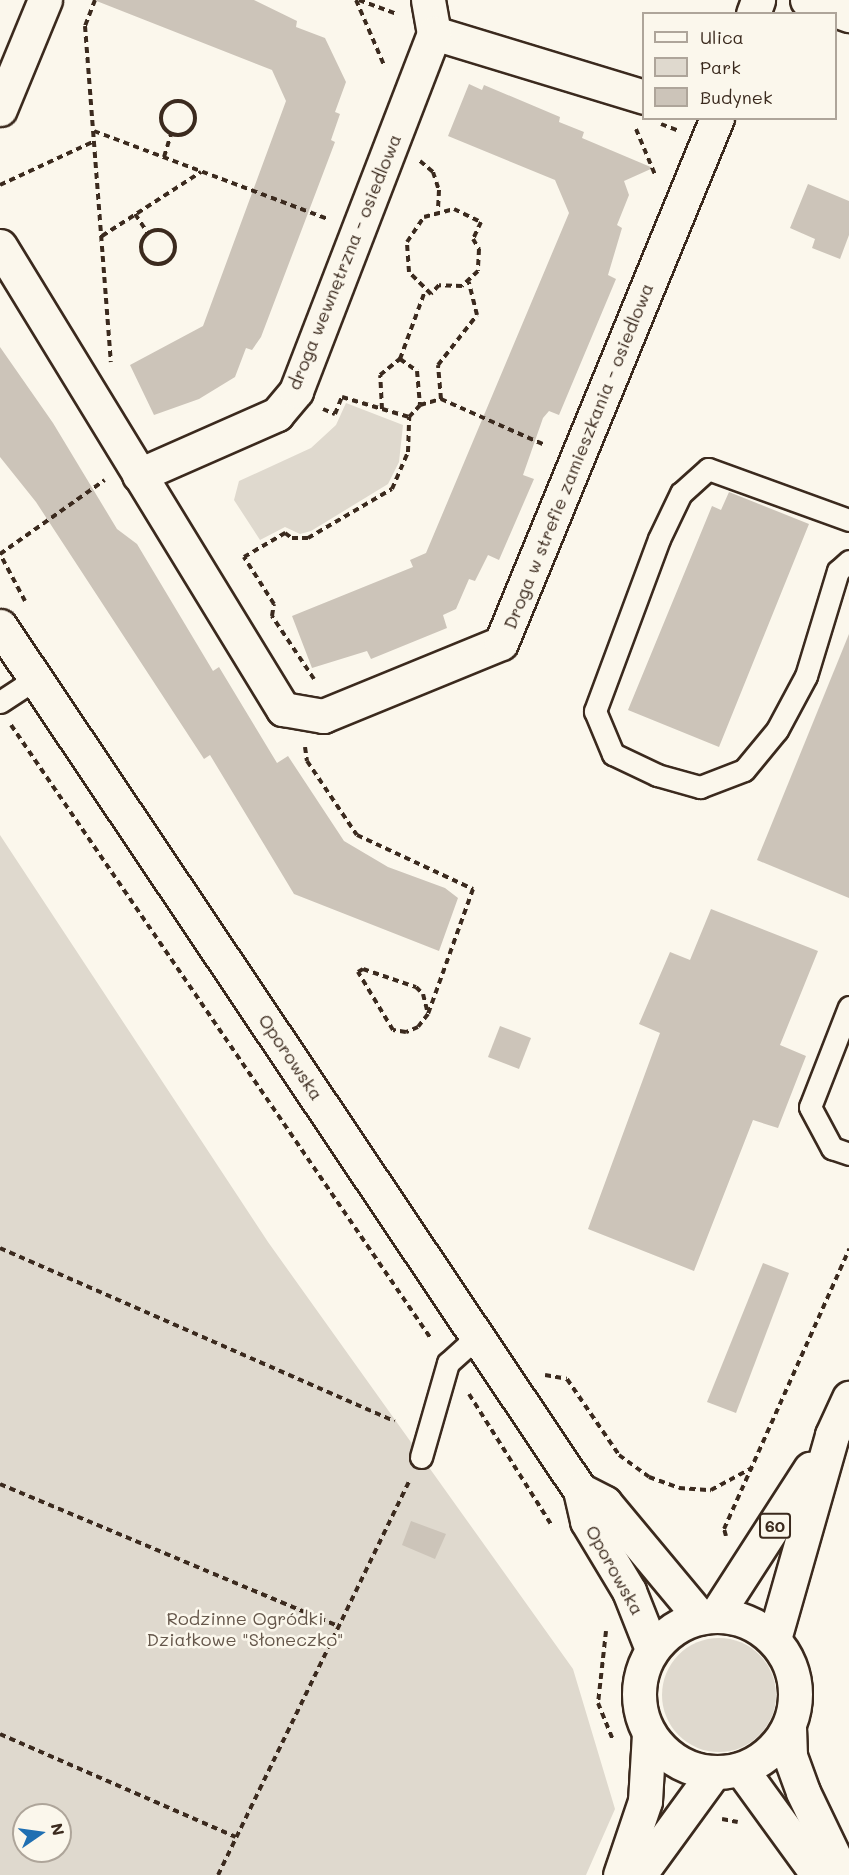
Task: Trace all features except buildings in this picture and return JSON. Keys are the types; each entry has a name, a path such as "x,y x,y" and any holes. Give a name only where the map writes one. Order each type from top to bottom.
{"street":[{"path":"0,109 45,0"},
{"path":"807,0 849,15"},
{"path":"423,17 639,110"},
{"name":"droga wewnętrzna - osiedlowa","path":"125,476 277,414 291,396 423,17"},
{"name":"Droga w strefie zamieszkania - osiedlowa","path":"0,246 82,383 125,476 283,709 323,716 501,643 717,120"},
{"name":"Oporowska","path":"0,626 580,1490 587,1521 629,1591 652,1649"},
{"name":"60","path":"708,1616 741,1579 832,1435 849,1398"},
{"name":"60","path":"774,1639 832,1435"},
{"name":"Oporowska","path":"580,1490 605,1503 708,1616"},
{"path":"620,1875 645,1801 649,1734 638,1691 652,1649 673,1628 708,1616 747,1622 774,1639 795,1681 789,1727 797,1774 843,1875"},
{"path":"639,1875 680,1816 728,1771 770,1753 789,1727"},
{"path":"649,1734 666,1754 689,1767 728,1771 772,1813 818,1875"}],"lane":[{"path":"849,520 708,469 681,493 659,538 596,711 613,754 657,775 700,787 744,770 777,730 806,676 838,571 849,561"},
{"path":"4,712 35,678"},
{"path":"849,1007 810,1107 832,1148 849,1155"},
{"path":"421,1456 448,1363 477,1337"}],"path":[{"path":"82,383 112,361 85,26 95,0"},
{"path":"358,0 423,17"},
{"path":"358,0 389,77"},
{"path":"184,102 195,116 193,125 180,135 171,134 164,129 162,111 167,104 184,102"},
{"path":"639,110 659,184"},
{"path":"675,129 683,135"},
{"path":"94,131 336,222"},
{"path":"164,157 171,134"},
{"path":"0,185 94,141"},
{"path":"413,158 433,172 439,190 438,210"},
{"path":"102,236 202,172"},
{"path":"441,399 438,365 477,315 469,282 481,260 473,239 481,222 454,209 438,210 414,228 407,242 409,272 430,294 439,285 450,288 469,282"},
{"path":"135,214 148,233"},
{"path":"165,231 172,237 175,245 168,261 159,264 144,257 142,240 148,233 165,231"},
{"path":"382,409 380,375 400,359 425,291"},
{"path":"400,359 417,371 420,405"},
{"path":"291,396 334,414 342,397 409,417"},
{"path":"317,684 272,616 274,604 244,557 285,533 292,538 308,538 392,489 408,452 409,417 420,405 441,399 555,449"},
{"path":"6,564 0,554 125,476"},
{"path":"4,712 448,1363 556,1534"},
{"path":"363,969 416,987 423,994 428,1014 418,1027 406,1032 393,1030 358,972 363,969"},
{"path":"0,1248 395,1421"},
{"path":"741,1579 724,1529 849,1249"},
{"path":"538,1374 567,1378 619,1455 649,1477 679,1488 711,1490 753,1468"},
{"path":"218,1875 421,1456"},
{"path":"0,1484 339,1626"},
{"path":"605,1624 608,1642 598,1703 614,1742"},
{"path":"0,1734 236,1837"},
{"path":"680,1816 697,1826 719,1818 753,1827 772,1813"}],"green space":[{"path":"346,403 403,425 399,462 388,484 311,531 300,534 285,527 260,540 234,500 239,481 311,448 336,425"},
{"name":"Rodzinne Ogródki Działkowe \"Słoneczko\"","path":"0,835 268,1242 573,1669 615,1809 586,1875 0,1875"},
{"path":"719,1638 741,1643 759,1655 771,1673 776,1695 771,1717 759,1735 741,1747 719,1752 697,1747 679,1735 667,1717 662,1695 667,1673 679,1655 697,1643"}]}
